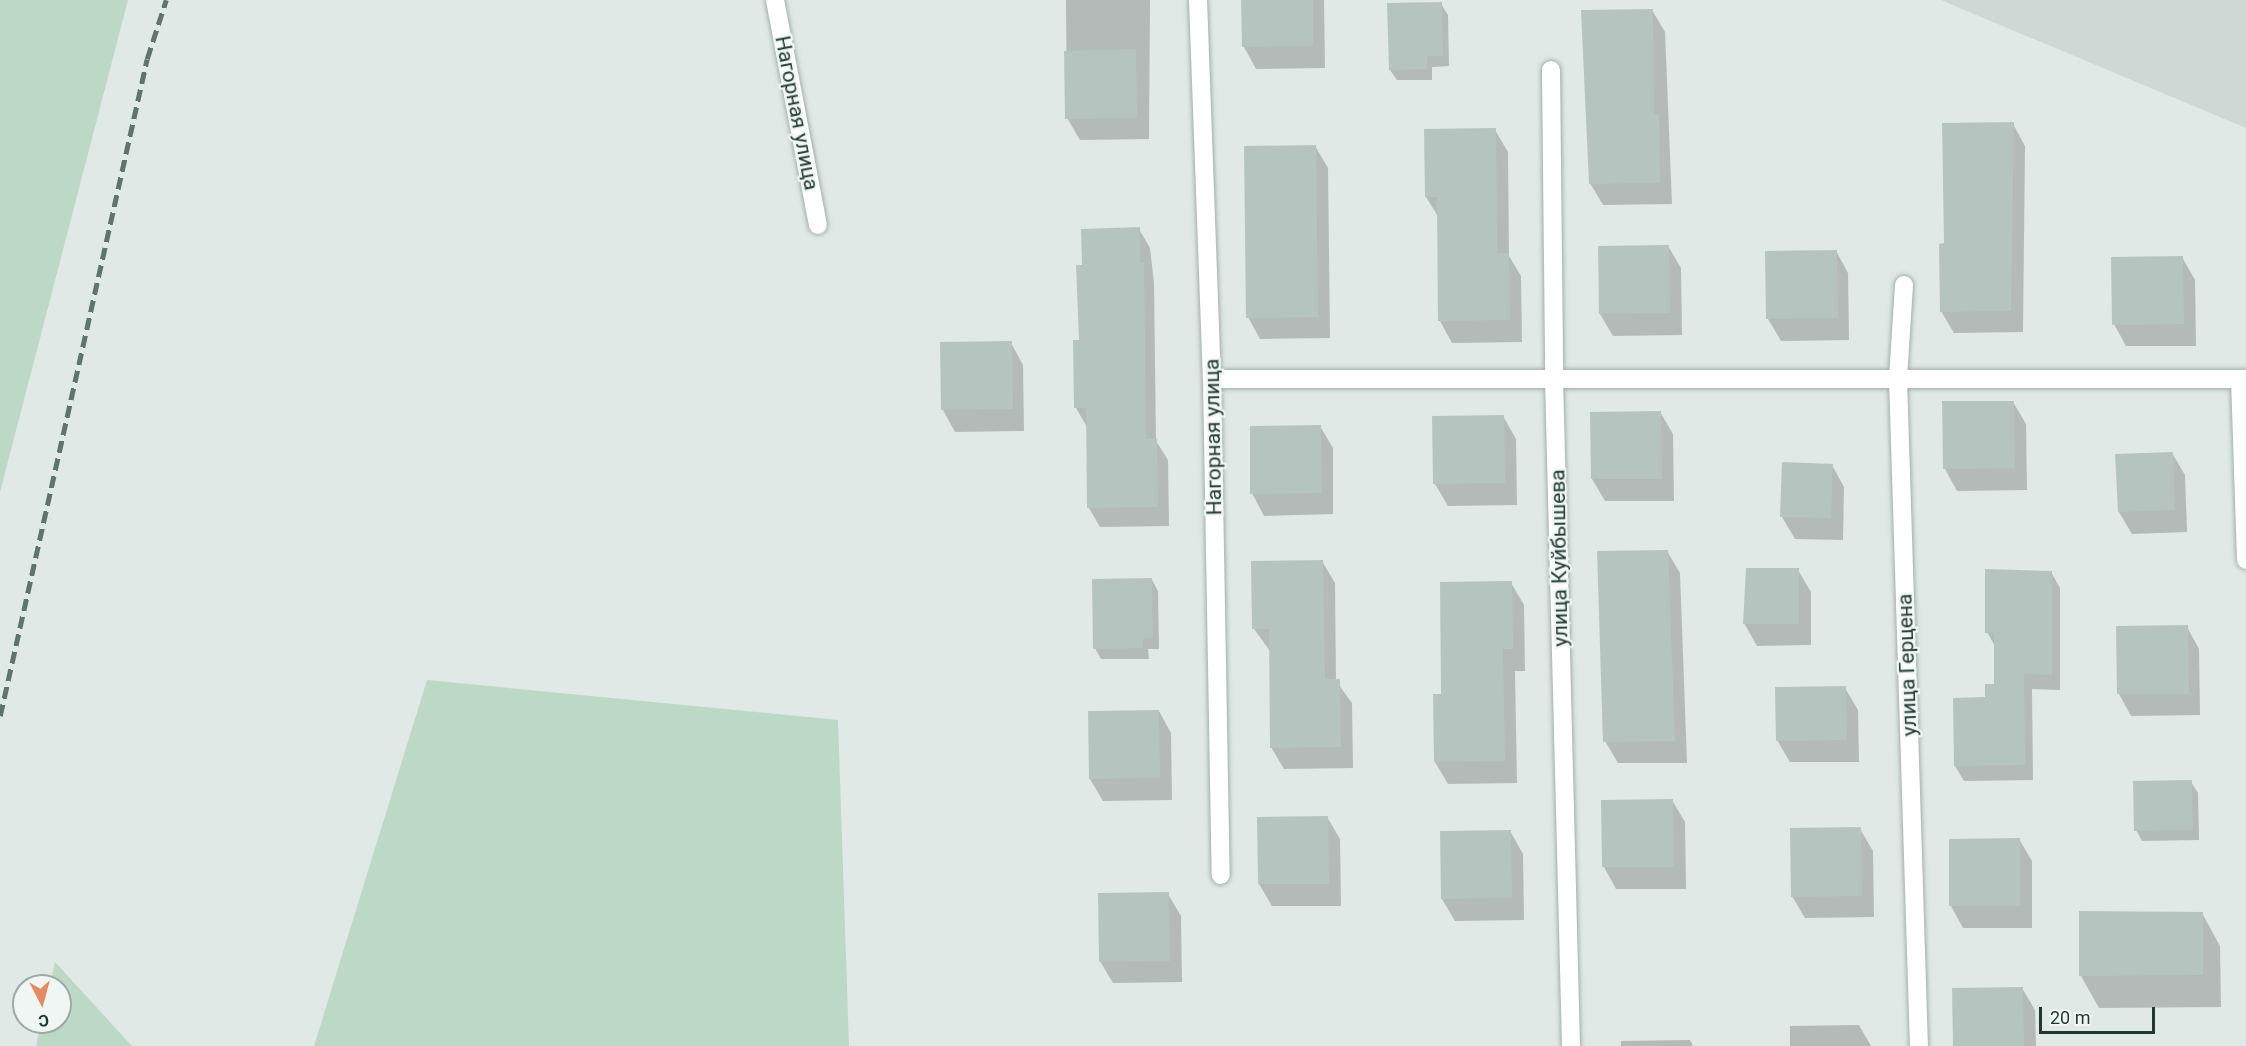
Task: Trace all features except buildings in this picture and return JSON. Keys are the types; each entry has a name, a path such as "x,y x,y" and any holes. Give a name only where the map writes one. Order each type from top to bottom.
{"street":[{"name":"Нагорная улица","path":"775,0 818,225"},
{"name":"Нагорная улица","path":"1198,0 1212,379 1221,875"},
{"name":"улица Куйбышева","path":"1551,70 1554,379 1571,1046"},
{"name":"улица Герцена","path":"1904,285 1898,379 1919,1046"},
{"path":"1212,379 2243,379 2246,560"}],"shaded area":[{"path":"1941,0 2246,0 2246,128 1943,1"}],"green space":[{"path":"0,0 128,0 0,492"},
{"path":"427,680 838,720 849,1046 314,1046"},
{"path":"55,962 66,974 52,974"},
{"path":"72,981 132,1046 36,1046 38,1034 72,1034"}],"railway":[{"path":"0,716 147,59 166,0"}]}
